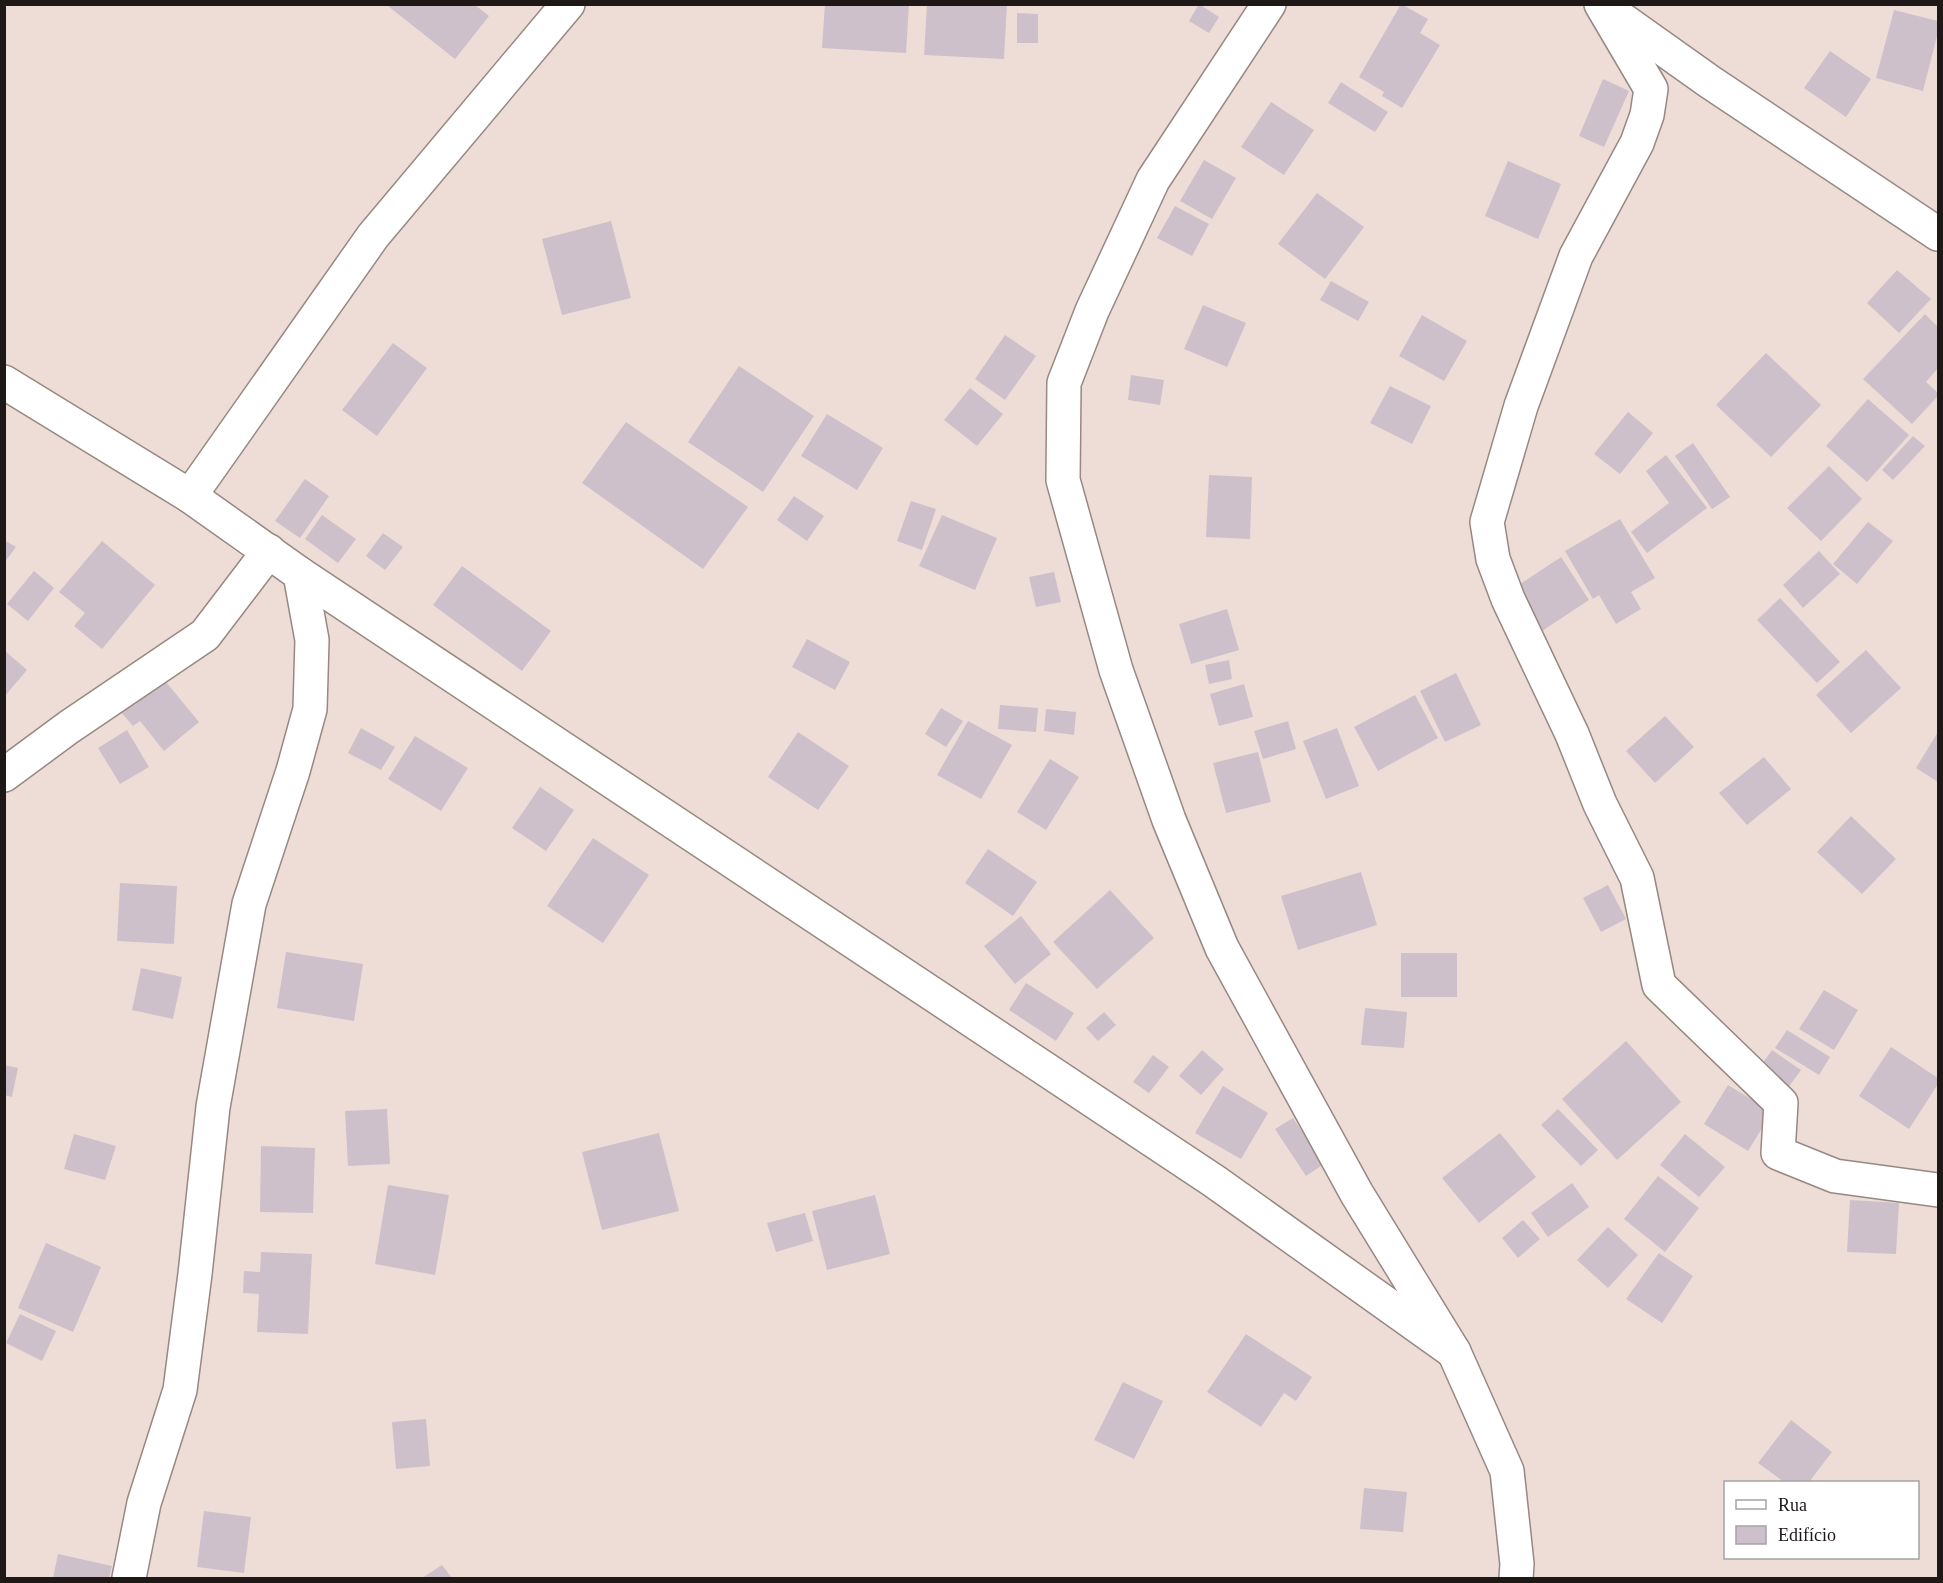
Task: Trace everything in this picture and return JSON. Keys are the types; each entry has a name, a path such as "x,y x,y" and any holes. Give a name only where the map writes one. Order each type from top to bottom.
{"street":[{"path":"190,496 373,236 568,4"},
{"path":"1269,4 1153,180 1092,311 1064,383 1063,480 1116,670 1168,820 1222,948 1357,1194 1454,1352 1507,1471 1517,1564 1516,1578"},
{"path":"1601,4 1710,82 1938,234"},
{"path":"1601,4 1651,89 1647,115 1637,143 1576,256 1521,406 1487,522 1493,559 1508,599 1572,735 1600,804 1637,878 1659,985 1781,1103 1778,1153 1835,1176 1938,1190"},
{"path":"4,382 190,496 300,574 1214,1181 1454,1352"},
{"path":"4,775 69,727 205,635 269,551"},
{"path":"129,1578 144,1503 180,1390 213,1107 249,904 293,771 310,709 312,640 300,574"}],"building":[{"path":"389,4 474,4 489,16 455,59 388,6"},
{"path":"825,4 909,4 906,53 822,48"},
{"path":"927,4 1007,4 1004,59 924,55"},
{"path":"1199,4 1219,17 1209,33 1189,21"},
{"path":"1401,4 1428,19 1420,33 1440,45 1402,108 1382,96 1384,92 1359,77"},
{"path":"1894,10 1938,21 1938,32 1923,91 1876,78"},
{"path":"1017,13 1038,14 1038,43 1017,43"},
{"path":"1830,51 1871,79 1846,117 1804,88"},
{"path":"1603,79 1629,91 1604,147 1579,136"},
{"path":"1341,82 1388,112 1375,132 1328,103"},
{"path":"1271,102 1314,130 1284,175 1241,147"},
{"path":"1204,160 1236,178 1212,219 1180,201"},
{"path":"1508,161 1561,184 1538,239 1485,216"},
{"path":"1317,193 1364,227 1325,279 1278,244"},
{"path":"1175,206 1209,224 1192,256 1157,238"},
{"path":"611,221 631,298 562,315 542,239"},
{"path":"1897,270 1931,299 1899,333 1867,303"},
{"path":"1331,281 1369,302 1358,321 1320,300"},
{"path":"1203,305 1246,323 1227,367 1184,349"},
{"path":"1925,314 1938,327 1938,368 1926,382 1938,393 1938,396 1912,424 1863,379"},
{"path":"1422,315 1467,341 1444,381 1399,356"},
{"path":"1005,335 1036,356 1005,400 975,379"},
{"path":"393,343 427,368 377,436 342,410"},
{"path":"1766,353 1821,405 1771,457 1716,405"},
{"path":"739,366 814,416 763,492 688,442"},
{"path":"1131,375 1164,380 1160,405 1128,400"},
{"path":"1390,386 1431,406 1412,444 1370,423"},
{"path":"970,388 1003,414 977,446 944,420"},
{"path":"1868,399 1909,435 1867,482 1826,446"},
{"path":"1628,412 1653,433 1620,474 1594,454"},
{"path":"827,414 883,448 857,490 801,456"},
{"path":"626,422 748,507 703,569 582,483"},
{"path":"1913,436 1925,446 1893,480 1882,470"},
{"path":"1693,443 1730,497 1712,509 1675,456"},
{"path":"1666,455 1707,508 1647,553 1631,532 1669,503 1646,471"},
{"path":"1829,466 1862,499 1821,541 1787,508"},
{"path":"1209,475 1252,477 1250,539 1206,537"},
{"path":"305,479 329,496 300,538 275,521"},
{"path":"794,496 824,516 807,541 777,520"},
{"path":"911,501 936,509 922,550 897,541"},
{"path":"322,515 356,539 338,563 305,539"},
{"path":"942,515 997,538 975,590 919,566"},
{"path":"1620,519 1655,578 1631,592 1641,609 1616,624 1599,595 1593,599 1565,551"},
{"path":"1868,522 1893,541 1857,584 1833,564"},
{"path":"383,533 403,547 385,570 366,556"},
{"path":"4,540 16,547 4,563"},
{"path":"102,541 155,585 102,649 74,626 85,613 59,592"},
{"path":"1819,551 1840,574 1803,608 1783,585"},
{"path":"1561,557 1589,600 1539,633 1511,590"},
{"path":"462,566 551,631 522,671 433,605"},
{"path":"34,571 54,588 28,621 7,604"},
{"path":"1054,572 1061,602 1036,607 1029,577"},
{"path":"1780,598 1840,662 1817,683 1757,620"},
{"path":"1227,609 1239,650 1191,664 1179,624"},
{"path":"807,639 850,662 835,690 792,667"},
{"path":"4,650 27,670 4,697"},
{"path":"1866,650 1901,688 1851,733 1816,695"},
{"path":"1229,660 1232,679 1209,684 1205,665"},
{"path":"1456,673 1481,725 1445,742 1420,691"},
{"path":"161,676 199,722 164,751 140,721 133,726 119,710"},
{"path":"1244,684 1253,717 1219,726 1210,694"},
{"path":"1415,695 1438,738 1378,771 1354,727"},
{"path":"1000,705 1038,708 1036,732 998,729"},
{"path":"941,708 963,721 946,747 925,734"},
{"path":"1046,709 1076,712 1074,735 1044,731"},
{"path":"1665,716 1694,747 1655,783 1626,751"},
{"path":"968,721 1012,745 981,799 937,775"},
{"path":"1288,721 1296,749 1263,759 1254,731"},
{"path":"361,728 395,747 381,770 348,753"},
{"path":"1337,728 1359,786 1326,799 1303,741"},
{"path":"127,730 149,767 120,784 98,748"},
{"path":"798,732 849,766 818,810 768,777"},
{"path":"1938,732 1938,782 1916,768"},
{"path":"415,736 468,768 441,811 388,779"},
{"path":"1258,752 1271,802 1226,813 1213,763"},
{"path":"1764,757 1791,789 1747,825 1719,793"},
{"path":"1050,759 1079,777 1046,830 1017,812"},
{"path":"540,787 574,810 546,851 512,828"},
{"path":"1851,816 1896,859 1862,894 1817,852"},
{"path":"593,838 649,875 603,943 547,906"},
{"path":"988,849 1037,882 1013,916 965,883"},
{"path":"1361,872 1377,925 1298,950 1281,896"},
{"path":"120,883 177,886 174,944 117,941"},
{"path":"1608,885 1626,919 1601,932 1583,898"},
{"path":"1110,890 1154,938 1097,989 1053,942"},
{"path":"1021,916 1051,954 1015,984 984,946"},
{"path":"286,952 363,964 354,1021 277,1008"},
{"path":"1401,953 1457,953 1457,997 1401,997"},
{"path":"141,968 182,977 173,1019 132,1010"},
{"path":"1026,983 1074,1013 1056,1041 1009,1010"},
{"path":"1824,990 1858,1010 1834,1050 1799,1029"},
{"path":"1365,1008 1407,1012 1404,1048 1361,1045"},
{"path":"1104,1012 1116,1025 1098,1041 1086,1028"},
{"path":"1787,1030 1830,1057 1819,1075 1775,1048"},
{"path":"1626,1041 1681,1102 1617,1160 1562,1099"},
{"path":"1891,1047 1938,1078 1938,1084 1909,1129 1859,1096"},
{"path":"1202,1050 1224,1069 1201,1095 1179,1076"},
{"path":"1772,1050 1801,1070 1787,1089 1758,1069"},
{"path":"1153,1055 1169,1067 1149,1093 1133,1082"},
{"path":"4,1065 18,1068 12,1097 4,1095"},
{"path":"1728,1085 1772,1112 1748,1151 1704,1124"},
{"path":"1223,1086 1268,1113 1241,1159 1195,1133"},
{"path":"387,1109 390,1164 348,1166 345,1111"},
{"path":"1558,1109 1598,1150 1581,1166 1541,1125"},
{"path":"1293,1118 1324,1164 1306,1176 1275,1129"},
{"path":"659,1133 679,1211 602,1230 582,1152"},
{"path":"1500,1133 1536,1177 1479,1223 1442,1178"},
{"path":"74,1134 116,1146 105,1180 64,1169"},
{"path":"1685,1134 1725,1167 1699,1197 1660,1165"},
{"path":"261,1146 315,1148 313,1213 260,1212"},
{"path":"1658,1176 1699,1208 1665,1252 1624,1219"},
{"path":"1572,1183 1589,1207 1548,1237 1531,1213"},
{"path":"388,1185 449,1195 435,1275 375,1264"},
{"path":"875,1195 890,1254 827,1270 812,1211"},
{"path":"1850,1200 1899,1203 1896,1254 1847,1252"},
{"path":"805,1213 813,1241 776,1252 767,1223"},
{"path":"1523,1220 1540,1239 1518,1258 1502,1238"},
{"path":"1608,1227 1638,1255 1608,1288 1577,1260"},
{"path":"46,1243 101,1267 73,1332 18,1308"},
{"path":"261,1252 312,1254 308,1334 257,1332 259,1294 243,1293 244,1271 260,1272"},
{"path":"1659,1253 1693,1276 1662,1323 1626,1299"},
{"path":"20,1314 56,1331 42,1361 6,1343"},
{"path":"1246,1334 1312,1377 1296,1401 1284,1393 1261,1427 1207,1392"},
{"path":"1123,1382 1163,1401 1134,1459 1094,1440"},
{"path":"426,1419 430,1466 396,1469 392,1422"},
{"path":"1791,1420 1832,1452 1810,1481 1783,1481 1758,1463"},
{"path":"1364,1488 1407,1492 1403,1532 1360,1529"},
{"path":"204,1511 251,1517 244,1573 197,1567"},
{"path":"58,1554 112,1566 109,1578 53,1578"},
{"path":"442,1565 452,1578 422,1578"}]}
